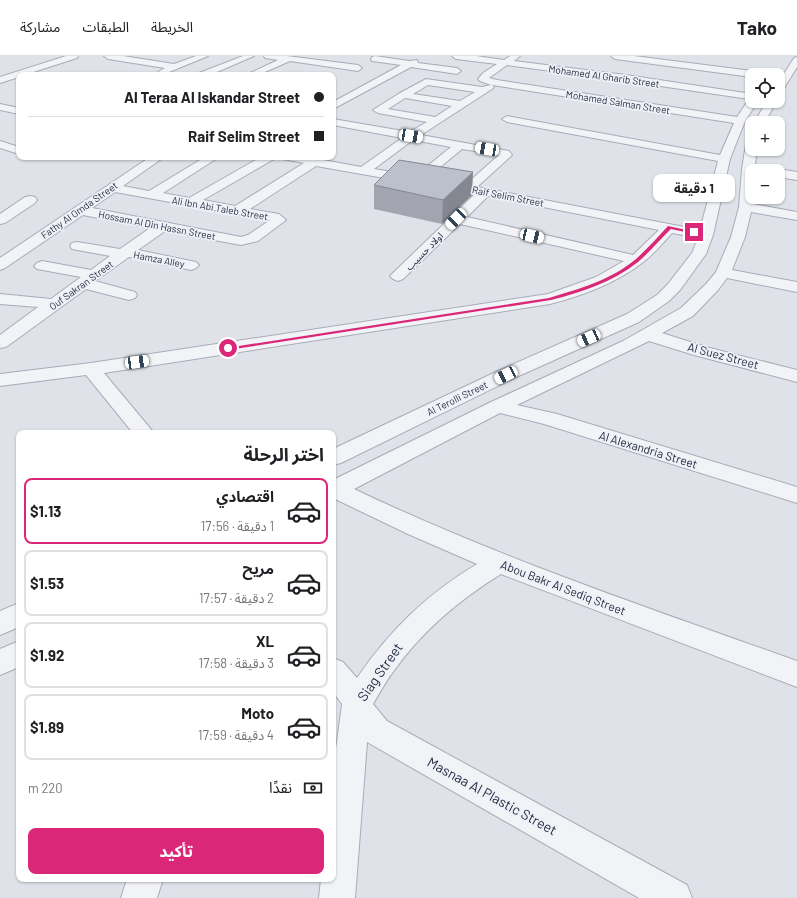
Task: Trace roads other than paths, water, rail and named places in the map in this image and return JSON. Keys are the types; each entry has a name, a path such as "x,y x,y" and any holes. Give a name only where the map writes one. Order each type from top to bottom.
{"street":[{"path":"23,72 74,56"},
{"path":"108,56 175,67"},
{"path":"119,68 154,56"},
{"path":"161,72 204,56"},
{"path":"210,72 250,56"},
{"path":"268,56 323,63 369,62 410,64 463,72"},
{"path":"310,69 338,56"},
{"path":"336,104 424,56"},
{"name":"Mohamed Al Gharib Street","path":"456,56 626,78 745,96"},
{"path":"495,83 484,80 482,75 516,56"},
{"path":"615,56 650,58 745,73"},
{"path":"603,100 650,58"},
{"path":"257,72 288,59"},
{"path":"785,80 797,60"},
{"path":"345,74 369,62"},
{"path":"31,69 46,72"},
{"path":"0,80 16,74"},
{"path":"436,120 378,110 428,82 483,90"},
{"path":"363,171 411,136 495,83"},
{"name":"Mohamed Salman Street","path":"495,83 740,121"},
{"path":"0,84 13,87"},
{"path":"403,95 461,104"},
{"path":"0,107 16,110"},
{"name":"Al Terolli Street","path":"336,457 506,375 638,315 663,298 674,287 699,254 706,235 724,159 740,121 748,108"},
{"path":"508,119 724,159"},
{"path":"336,123 460,144 500,152 506,155 467,189"},
{"path":"0,144 16,150"},
{"path":"417,180 460,144"},
{"name":"Fathy Al Omda Street","path":"0,265 153,160"},
{"path":"150,195 208,160"},
{"path":"191,202 265,160"},
{"name":"Raif Selim Street","path":"303,160 485,192 706,235"},
{"path":"237,211 314,162"},
{"path":"785,174 797,176"},
{"path":"719,180 745,176"},
{"name":"Ali Ibn Abi Taleb Street","path":"111,188 274,217 279,220 250,239 236,240"},
{"name":"اولاد حسيب","path":"398,276 485,192"},
{"path":"0,220 30,200"},
{"path":"336,488 498,406 649,335 687,312 712,287 723,273 738,237 747,204"},
{"path":"746,207 797,216"},
{"name":"Hossam Al Din Hassn Street","path":"79,210 236,240"},
{"path":"456,219 637,260"},
{"name":"Ouf Sakran Street","path":"0,343 162,226"},
{"path":"0,380 91,369 550,299 601,282 621,272 637,260 670,227"},
{"name":"Hamza Alley","path":"77,246 191,265"},
{"path":"42,266 89,279 129,295"},
{"path":"723,273 797,287"},
{"path":"0,299 54,304"},
{"name":"Al Suez Street","path":"649,335 700,351 797,376"},
{"path":"91,369 142,430"},
{"name":"Al Alexandria Street","path":"498,406 550,419 797,495"},
{"name":"Abou Bakr Al Sediq Street","path":"336,490 434,536 499,563 672,629 797,674"},
{"name":"Siag Street","path":"337,898 352,736 357,703 386,659 412,629 439,604 468,582 499,563"},
{"path":"0,624 16,616"},
{"name":"Masnaa Al Plastic Street","path":"336,675 348,689 364,718 381,734 674,898"},
{"path":"139,898 144,882"}]}
